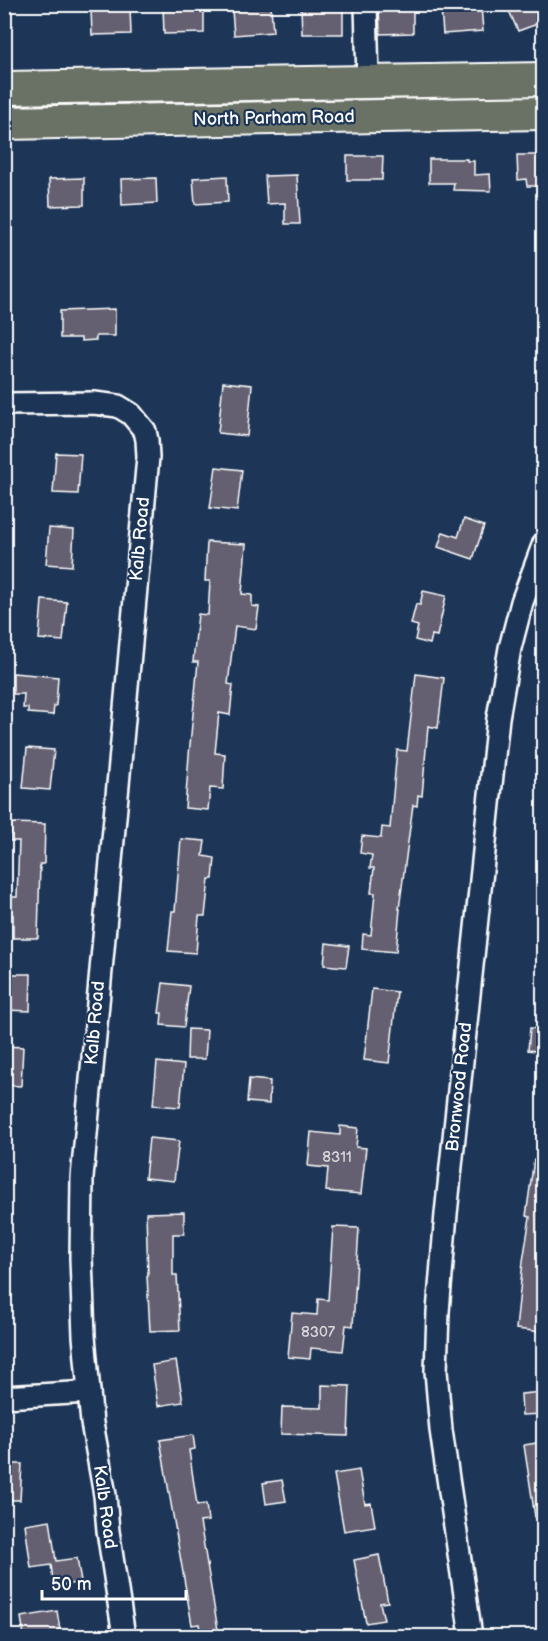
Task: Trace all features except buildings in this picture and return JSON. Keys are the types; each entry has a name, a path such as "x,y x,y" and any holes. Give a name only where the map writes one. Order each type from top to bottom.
{"highway":[{"name":"North Parham Road","path":"4,87 543,79"},
{"name":"North Parham Road","path":"4,123 543,113"}],"street":[{"path":"366,4 368,81"},
{"name":"Kalb Road","path":"4,404 94,402 118,406 131,414 145,431 147,440 148,457 82,1178 81,1258 89,1392 124,1636"},
{"name":"Bronwood Road","path":"464,1635 436,1371 438,1312 446,1214 498,718 510,648 522,602 543,543"},
{"path":"4,1397 89,1392"}]}
